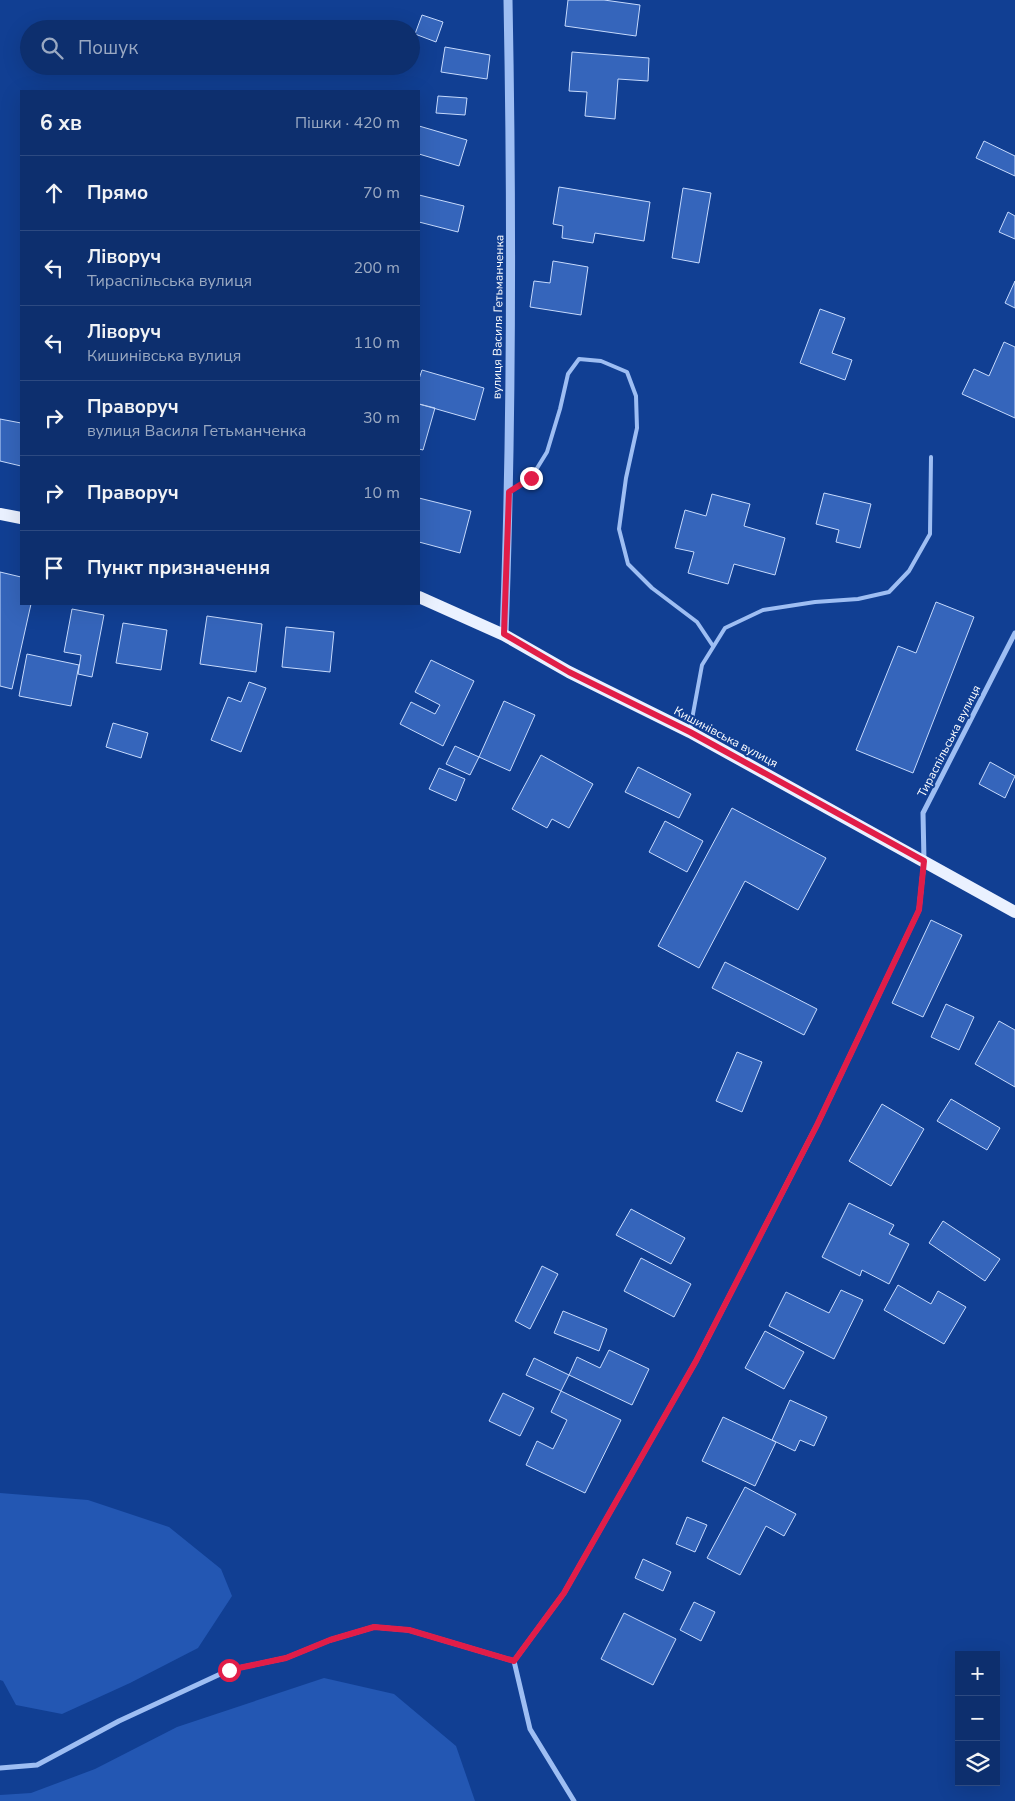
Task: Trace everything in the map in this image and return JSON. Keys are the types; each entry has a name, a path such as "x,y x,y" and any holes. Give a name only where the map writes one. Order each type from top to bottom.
{"main road":[{"path":"0,514 20,518"},
{"name":"Кишинівська вулиця","path":"420,598 504,634 569,672 690,732 1015,912"}],"street":[{"name":"вулиця Василя Гетьманченка","path":"504,634 509,492 512,227 508,0"},
{"name":"Тираспільська вулиця","path":"514,1661 564,1593 691,1369 817,1125 919,910 924,861 923,813 1015,633"},
{"path":"0,1768 37,1766 119,1721 229,1670 286,1658 330,1640 374,1627 409,1630 514,1661 530,1729 574,1801"}],"lane":[{"path":"509,492 531,478 547,452 568,374 579,359 600,361 627,372 636,396 637,428 626,478 619,529 628,564 652,588 697,622 714,646"},
{"path":"690,732 702,665 725,628 763,610 815,602 858,599 889,592 909,571 930,534 931,457"}],"shaded area":[{"path":"0,1493 88,1500 169,1527 221,1569 232,1596 198,1648 130,1683 62,1714 16,1705 3,1681 0,1680"},
{"path":"324,1678 394,1694 456,1746 475,1801 0,1801 0,1795 31,1793 95,1769 177,1727"}],"building":[{"path":"568,0 604,0 640,5 636,36 565,26"},
{"path":"422,15 443,22 436,42 420,36"},
{"path":"445,47 490,55 487,79 441,72"},
{"path":"572,52 649,58 648,81 618,79 615,119 585,116 587,92 569,91"},
{"path":"438,96 467,98 465,115 436,113"},
{"path":"420,126 467,140 459,166 420,154"},
{"path":"984,141 1015,156 1015,176 976,158"},
{"path":"559,187 650,202 644,241 595,233 593,243 562,238 563,226 553,224"},
{"path":"683,188 711,193 699,263 672,258"},
{"path":"420,195 464,206 458,232 420,222"},
{"path":"1008,212 1015,216 1015,239 999,232"},
{"path":"553,261 588,267 581,315 530,307 534,281 550,283"},
{"path":"1015,281 1015,308 1005,303"},
{"path":"820,309 845,318 832,353 852,360 845,380 800,363"},
{"path":"1004,342 1015,347 1015,418 962,394 974,369 989,376"},
{"path":"422,370 484,388 475,420 420,404 420,376"},
{"path":"420,404 435,408 423,450 420,449"},
{"path":"0,419 20,423 20,466 0,461"},
{"path":"824,493 871,504 860,548 836,542 839,530 816,524"},
{"path":"712,494 750,504 744,526 785,538 775,575 734,564 728,584 688,573 694,552 675,548 685,510 706,516"},
{"path":"420,498 471,511 460,553 420,542"},
{"path":"0,572 20,577 20,605 31,605 12,689 0,686"},
{"path":"936,602 974,617 913,773 856,750 898,646 916,653"},
{"path":"72,609 104,615 92,677 78,674 81,655 64,652"},
{"path":"207,616 262,624 256,672 200,664"},
{"path":"123,623 167,630 161,670 116,663"},
{"path":"286,627 334,632 330,672 282,667"},
{"path":"27,654 79,665 71,706 19,696"},
{"path":"431,660 474,681 443,746 400,724 411,702 435,714 440,705 415,692"},
{"path":"249,682 266,688 241,752 211,740 228,697 241,702"},
{"path":"504,701 535,715 510,771 479,757"},
{"path":"113,723 148,733 141,758 106,747"},
{"path":"455,746 479,757 470,775 446,764"},
{"path":"541,755 593,784 569,828 552,819 547,828 512,809"},
{"path":"990,762 1015,776 1005,798 979,784"},
{"path":"638,767 691,794 679,818 625,792"},
{"path":"439,768 465,779 456,801 429,789"},
{"path":"732,808 826,858 798,910 745,881 699,968 658,946"},
{"path":"665,821 703,841 687,872 649,852"},
{"path":"931,920 962,935 923,1017 892,1003"},
{"path":"725,962 817,1009 804,1035 712,988"},
{"path":"946,1004 974,1017 959,1050 931,1037"},
{"path":"999,1021 1015,1030 1015,1087 975,1064"},
{"path":"737,1052 762,1062 742,1112 716,1101"},
{"path":"951,1099 1000,1128 987,1150 937,1121"},
{"path":"882,1104 924,1129 891,1186 849,1161"},
{"path":"849,1203 894,1225 889,1234 909,1244 889,1284 862,1270 860,1276 822,1257"},
{"path":"631,1209 685,1238 671,1264 616,1235"},
{"path":"943,1221 1000,1259 985,1281 929,1243"},
{"path":"641,1258 691,1284 674,1317 624,1291"},
{"path":"542,1266 558,1274 530,1329 515,1321"},
{"path":"898,1285 931,1304 938,1291 966,1307 944,1344 884,1310"},
{"path":"841,1290 863,1300 834,1359 769,1326 786,1292 829,1313"},
{"path":"563,1311 607,1329 599,1351 554,1333"},
{"path":"765,1331 804,1352 784,1389 745,1368"},
{"path":"609,1350 649,1369 632,1405 569,1375 577,1357 600,1368"},
{"path":"534,1358 569,1375 561,1391 526,1375"},
{"path":"561,1391 621,1420 585,1493 526,1465 537,1441 553,1449 567,1420 551,1412"},
{"path":"503,1393 534,1408 520,1436 489,1421"},
{"path":"790,1400 827,1417 814,1446 800,1440 795,1451 772,1440"},
{"path":"723,1417 776,1442 755,1486 702,1461"},
{"path":"745,1487 796,1514 784,1536 766,1526 740,1575 707,1558"},
{"path":"687,1517 707,1525 695,1552 676,1544"},
{"path":"643,1559 671,1572 663,1591 635,1578"},
{"path":"694,1602 715,1612 701,1641 680,1630"},
{"path":"624,1613 676,1639 653,1685 601,1659"}],"route":[{"path":"229,1670 286,1658 330,1640 374,1627 409,1630 514,1661 564,1593 696,1361 817,1125 919,910 924,861 690,732 569,672 504,634 509,492 531,478"}]}
